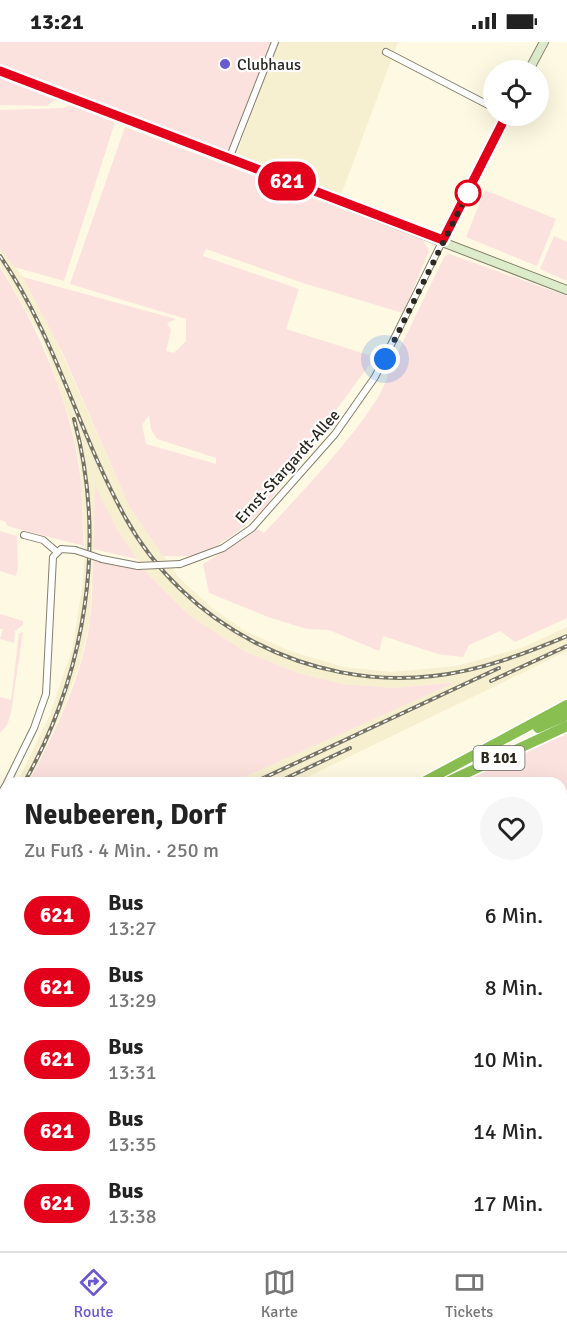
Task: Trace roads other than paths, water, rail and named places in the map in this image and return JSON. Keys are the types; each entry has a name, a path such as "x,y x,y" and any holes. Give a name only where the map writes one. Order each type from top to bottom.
{"highway":[{"path":"466,760 567,705"},
{"name":"B 101","path":"433,777 567,715"},
{"name":"B 101","path":"458,777 567,727"}],"main road":[{"path":"534,60 544,42"},
{"path":"0,72 443,240 567,290"},
{"path":"443,240 501,126"}],"street":[{"path":"230,159 275,42"},
{"path":"386,52 483,102"},
{"name":"Ernst-Stargardt-Allee","path":"57,552 64,549 75,550 138,566 180,564 215,552 245,534 264,516 335,434 375,377 443,240"},
{"path":"10,777 34,728 46,694 51,574 57,552 43,540 24,535"}],"railway":[{"path":"0,256 37,319 108,485 125,517 150,556 181,590 216,619 255,643 297,661 341,672 387,678 433,676 468,670 518,655 567,636"},
{"path":"27,777 63,697 76,652 85,606 89,559 89,512 84,465 74,419"},
{"path":"491,681 567,646"},
{"path":"266,777 499,668"},
{"path":"289,777 350,748"}],"place":[{"name":"Clubhaus","path":"225,64"}]}
